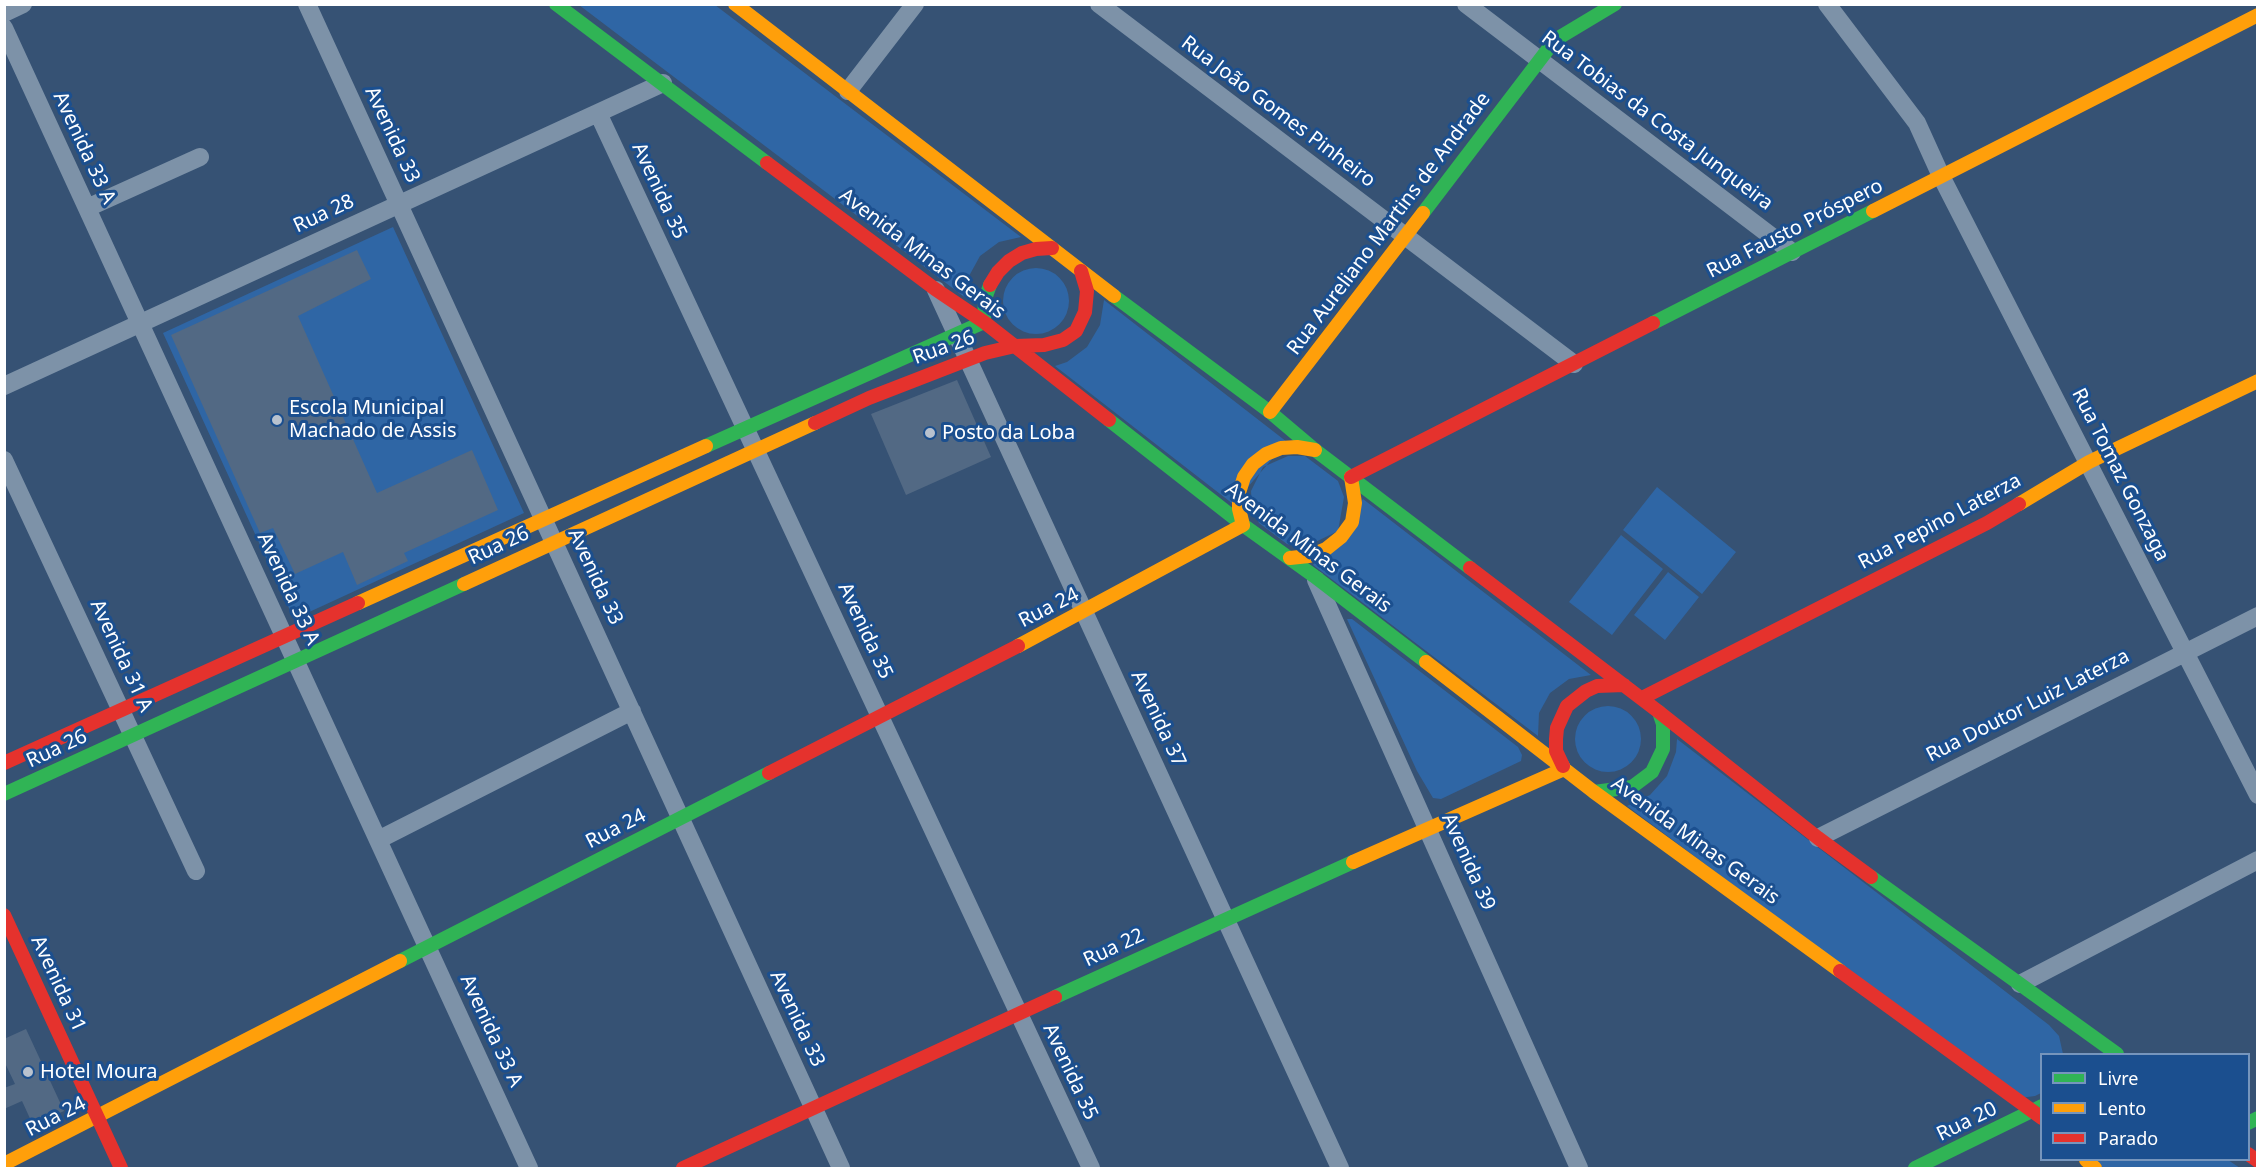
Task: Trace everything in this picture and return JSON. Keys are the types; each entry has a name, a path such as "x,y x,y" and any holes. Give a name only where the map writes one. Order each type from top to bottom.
{"street":[{"path":"4,13 23,4"},
{"name":"Avenida 33","path":"306,4 841,1168"},
{"name":"Avenida Minas Gerais","path":"556,4 935,289 984,322 1243,525 1314,576 1594,792 2039,1112"},
{"path":"735,4 1642,698 1818,838 2020,984 2110,1053"},
{"path":"848,91 915,4"},
{"name":"Rua João Gomes Pinheiro","path":"1099,4 1574,364"},
{"name":"Rua Tobias da Costa Junqueira","path":"1466,4 1792,252"},
{"name":"Rua Aureliano Martins de Andrade","path":"1270,412 1555,40 1615,4"},
{"name":"Rua Tomaz Gonzaga","path":"1827,4 1917,123 1941,176 2258,795"},
{"name":"Rua Fausto Próspero","path":"1351,477 2258,15"},
{"name":"Avenida 33 A","path":"4,28 530,1168"},
{"name":"Rua 28","path":"4,386 663,83"},
{"name":"Avenida 35","path":"598,113 1091,1168"},
{"path":"87,208 200,157"},
{"path":"984,322 985,299 998,272 1022,253 1052,248"},
{"path":"1015,346 1044,345 1063,340 1076,331 1085,312 1087,291 1081,271"},
{"name":"Avenida 37","path":"935,289 1340,1168"},
{"name":"Rua 26","path":"4,763 745,427 984,322"},
{"name":"Rua 26","path":"4,794 869,398 966,359 1015,346"},
{"path":"859,377 869,398"},
{"name":"Rua Pepino Laterza","path":"1642,698 1987,523 2089,462 2258,381"},
{"path":"1243,525 1239,509 1239,493 1244,477 1253,464 1266,454 1281,448 1297,447 1315,450"},
{"name":"Avenida 31 A","path":"4,460 196,871"},
{"path":"1290,558 1309,556 1326,549 1341,537 1352,522 1355,503 1351,477"},
{"name":"Rua 24","path":"4,1164 1084,612 1243,525"},
{"name":"Avenida 39","path":"1314,576 1579,1168"},
{"path":"410,579 421,603"},
{"name":"Rua Doutor Luiz Laterza","path":"1818,838 2258,616"},
{"path":"1564,769 1556,751 1556,739 1559,722 1567,706 1576,697 1597,686 1624,685"},
{"path":"378,840 632,711"},
{"path":"1594,792 1632,787 1652,771 1663,749 1665,737 1659,712"},
{"name":"Rua 22","path":"683,1168 1225,918 1564,769"},
{"path":"2020,984 2258,860"},
{"name":"Avenida 31","path":"4,915 121,1168"},
{"name":"Rua 20","path":"1915,1168 2039,1112"}],"shaded area":[{"path":"579,5 715,5 1021,237 999,242 980,256 969,276 967,299"},
{"path":"393,227 524,513 294,619 163,333"},
{"path":"1036,268 1049,271 1059,278 1066,288 1069,301 1066,314 1059,324 1049,331 1036,334 1023,331 1013,324 1006,314 1003,301 1006,288 1013,278 1023,271"},
{"path":"1104,300 1287,442 1233,504 1055,366 1067,362 1087,347 1100,325"},
{"path":"1288,456 1305,456 1338,481 1344,497 1338,531 1303,548 1287,544 1259,523 1252,508 1251,491 1263,467"},
{"path":"1657,487 1736,552 1702,594 1623,530"},
{"path":"1363,499 1591,675 1569,679 1550,693 1539,713 1538,736 1313,565"},
{"path":"1621,535 1663,569 1612,635 1569,602"},
{"path":"1668,572 1699,597 1665,640 1634,615"},
{"path":"1347,619 1352,619 1518,747 1522,755 1521,761 1441,799 1433,798 1417,771"},
{"path":"1608,706 1621,708 1631,716 1639,726 1641,739 1639,752 1631,762 1621,770 1608,772 1595,770 1585,762 1577,752 1575,739 1577,726 1585,716 1595,708"},
{"path":"1677,739 2049,1025 2059,1036 2063,1053 2040,1053 2040,1094 2020,1098 1627,806 1650,795 1667,776 1676,752"},
{"path":"2096,1161 2230,1161 2240,1168 2103,1168"}],"building":[{"name":"Escola Municipal Machado de Assis","path":"357,250 371,279 298,316 377,493 472,450 498,510 404,553 408,561 357,585 343,552 295,574 273,528 260,533 171,335"},
{"name":"Posto da Loba","path":"957,380 991,457 906,495 871,414"},
{"name":"Hotel Moura","path":"26,1029 64,1111 33,1125 22,1101 4,1109 4,1088 15,1084 4,1061 4,1039"}],"traffic: fast":[{"path":"556,4 767,163"},
{"path":"1423,213 1555,40 1615,4"},
{"path":"1653,323 1873,211"},
{"path":"706,446 984,322 985,299 990,285"},
{"path":"1114,296 1270,412 1315,450 1470,568"},
{"path":"1109,420 1243,525 1426,662"},
{"path":"4,794 464,584"},
{"path":"1594,792 1632,787 1652,772 1663,749 1663,724 1659,712"},
{"path":"400,961 769,773"},
{"path":"1055,997 1353,862"},
{"path":"1871,877 2116,1053"},
{"path":"1915,1168 2040,1107"},
{"path":"2250,1122 2258,1118"}],"traffic: slow":[{"path":"735,4 1114,296"},
{"path":"1873,211 2258,15"},
{"path":"1270,412 1423,213"},
{"path":"2019,504 2089,462 2258,381"},
{"path":"464,584 815,423"},
{"path":"358,603 706,446"},
{"path":"1018,646 1243,525 1239,509 1239,493 1244,477 1253,464 1266,454 1281,448 1297,447 1315,450"},
{"path":"1290,558 1309,556 1326,549 1341,537 1352,522 1355,503 1351,477"},
{"path":"1426,662 1594,792 1840,971"},
{"path":"1353,862 1564,769 1563,766"},
{"path":"4,1164 400,961"},
{"path":"2087,1161 2095,1168"}],"traffic: jam":[{"path":"767,163 935,289 984,322 1109,420"},
{"path":"990,285 998,272 1022,253 1052,248"},
{"path":"815,423 869,398 985,353 1015,346 1044,345 1063,340 1076,331 1085,312 1087,291 1081,271"},
{"path":"1351,477 1653,323"},
{"path":"1642,698 1987,523 2019,504"},
{"path":"1470,568 1871,877"},
{"path":"4,763 358,603"},
{"path":"769,773 1018,646"},
{"path":"1563,766 1556,751 1556,739 1557,728 1567,706 1586,691 1597,686 1624,685"},
{"path":"4,915 121,1168"},
{"path":"1840,971 2040,1117"},
{"path":"683,1168 1055,997"},
{"path":"2250,1155 2258,1161"}],"place":[{"name":"Escola Municipal Machado de Assis","path":"277,420"},
{"name":"Posto da Loba","path":"930,433"},
{"name":"Hotel Moura","path":"28,1072"}]}
